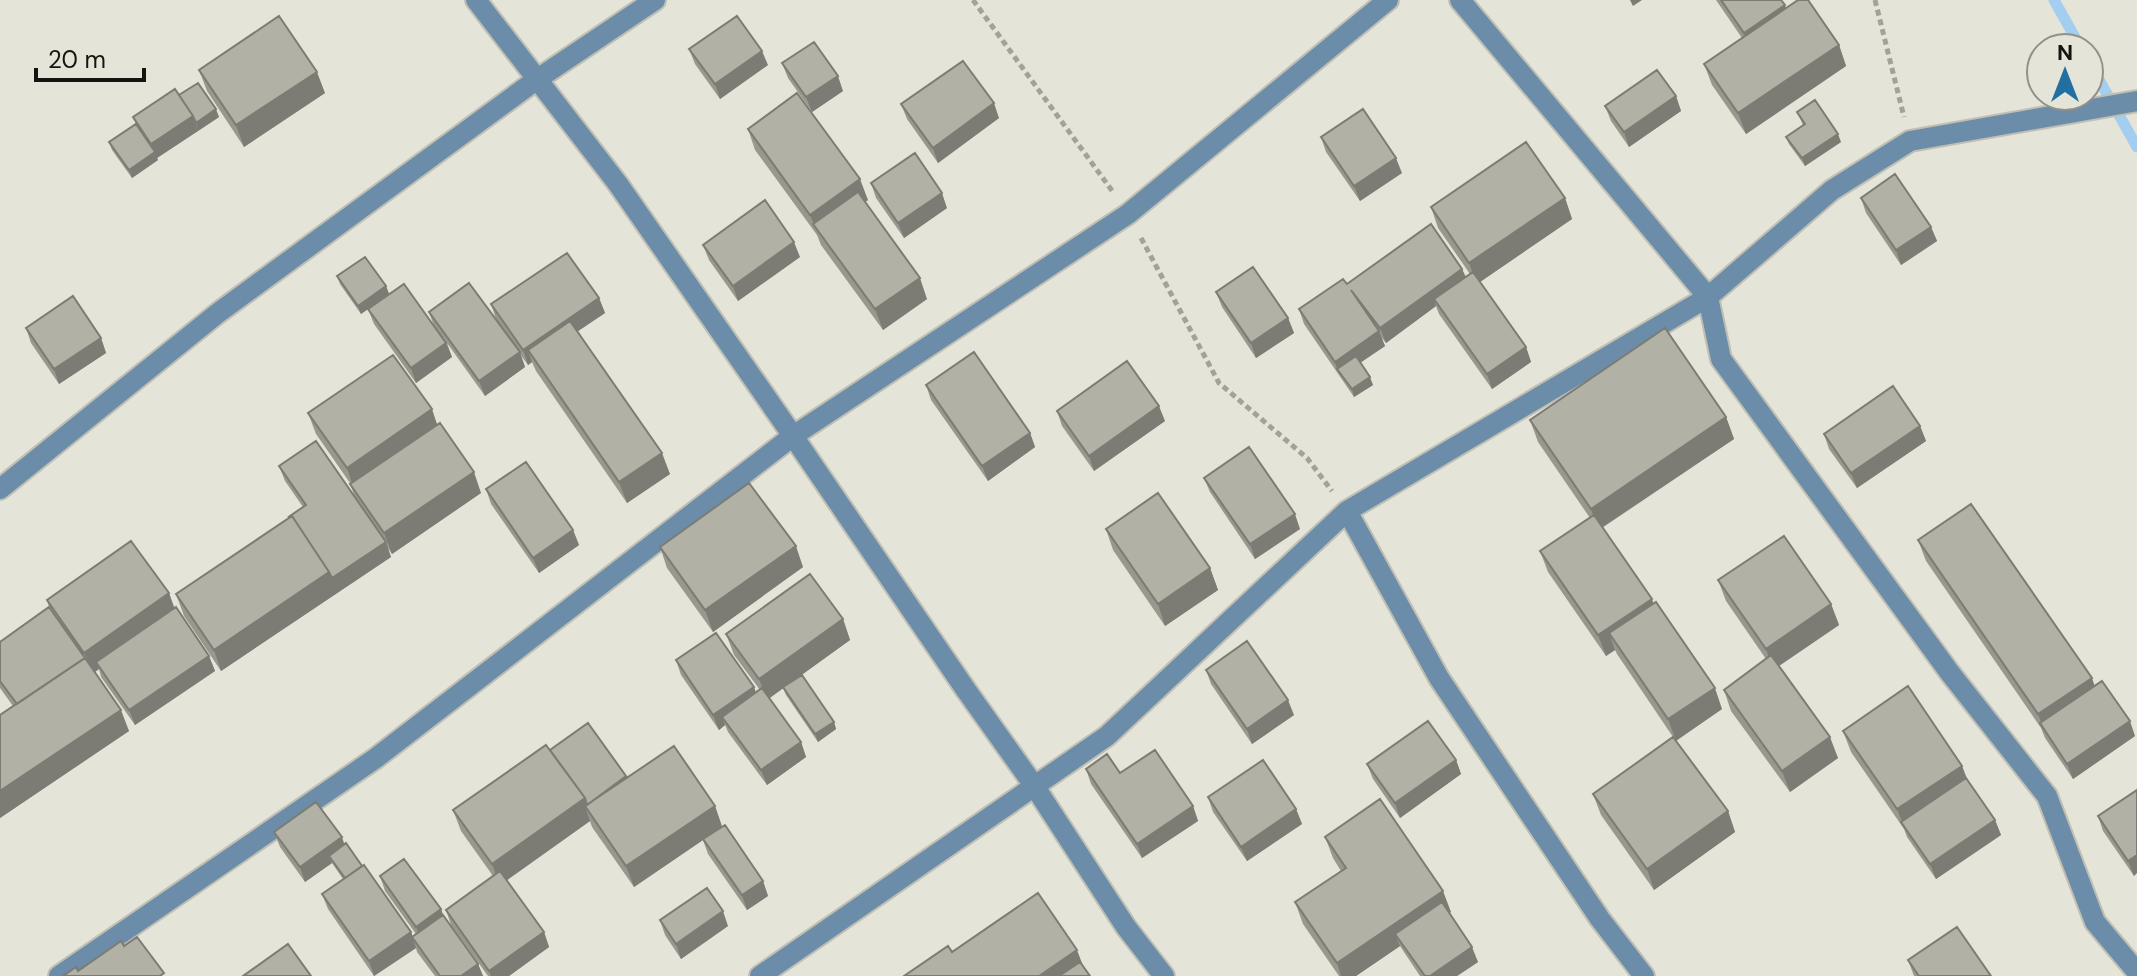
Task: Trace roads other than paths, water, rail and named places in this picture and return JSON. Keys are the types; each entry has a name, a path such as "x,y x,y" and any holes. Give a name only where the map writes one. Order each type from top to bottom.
{"street":[{"path":"476,0 618,184 1035,787 1126,927 1164,976"},
{"path":"0,489 218,313 536,80 655,0"},
{"path":"59,976 376,758 793,436 1128,214 1388,0"},
{"path":"1460,0 1708,297 1721,359 1950,673 2047,796 2095,922 2137,972"},
{"path":"760,976 1107,736 1347,511 1708,297 1832,190 1910,141 2137,101"},
{"path":"1347,511 1439,678 1600,919 1644,976"}],"waterway":[{"path":"2054,0 2072,32"},
{"path":"2105,90 2137,147"}]}
